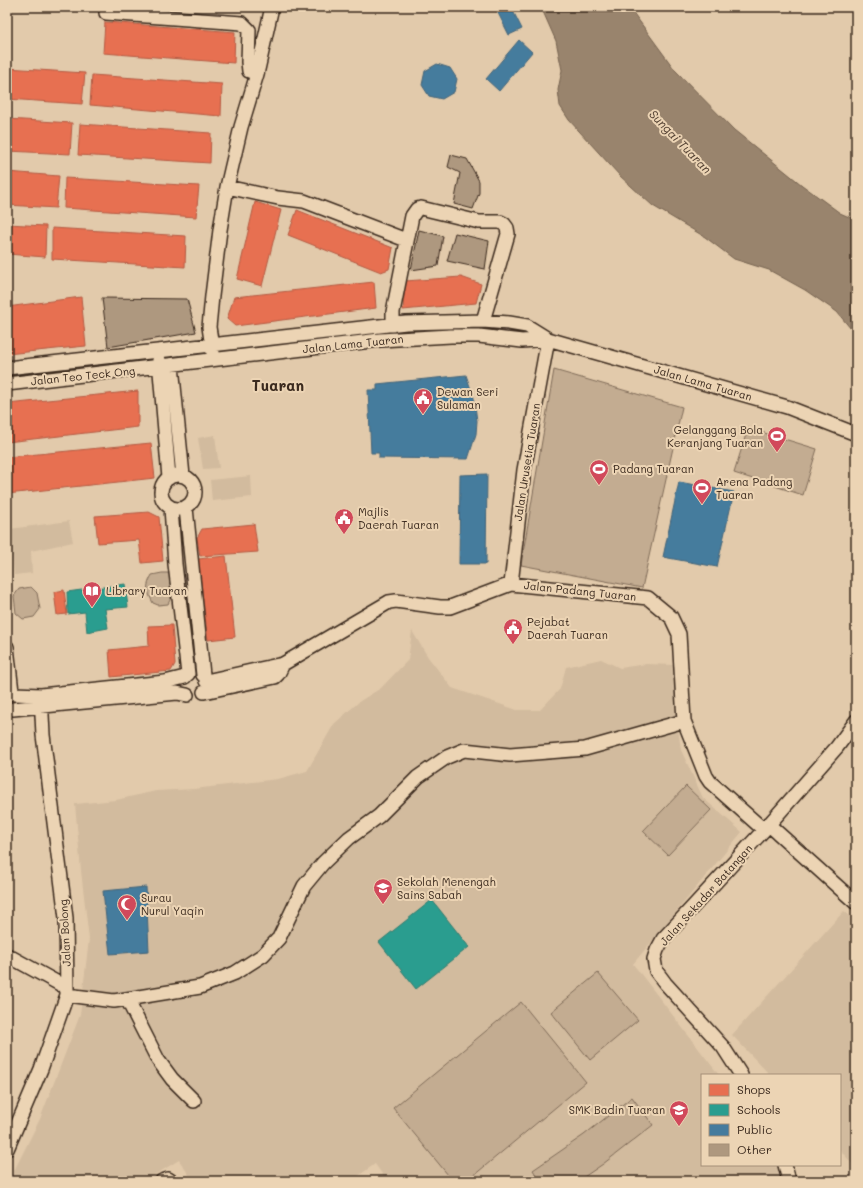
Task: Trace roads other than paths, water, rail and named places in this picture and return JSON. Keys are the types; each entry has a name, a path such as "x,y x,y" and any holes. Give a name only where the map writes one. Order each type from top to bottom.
{"street":[{"path":"213,361 209,327 220,230 227,187 241,127 257,74 272,7"},
{"path":"106,13 242,23 249,30 248,62 250,71 257,74"},
{"path":"227,187 278,198 304,201 406,240"},
{"path":"393,325 393,312 406,240 412,216 416,209 421,208 478,222 500,222 504,224 508,234 483,321"},
{"name":"Jalan Lama Tuaran","path":"160,350 393,325 483,321 509,323 527,326 548,339 788,407 856,434"},
{"path":"183,476 166,366 160,350 197,340 204,335 209,327"},
{"name":"Jalan Lama Tuaran","path":"166,366 400,339 479,336 522,341 548,339"},
{"name":"Jalan Urusetia Tuaran","path":"511,584 524,470 548,339"},
{"name":"Jalan Teo Teck Ong","path":"7,368 160,350"},
{"path":"166,366 169,478"},
{"name":"Jalan Teo Teck Ong","path":"7,384 166,366"},
{"path":"11,692 41,701 66,704 177,693 187,694 194,697 202,695 204,683 186,513 194,500 195,489 189,479 183,476 178,475 169,478 164,484 162,494 166,504 171,508 186,513"},
{"path":"171,508 186,675 183,680 183,688 187,694"},
{"name":"Jalan Padang Tuaran","path":"204,683 282,664 389,602 396,601 450,607 511,584 648,598 671,617 679,634 684,721 706,776 710,782 856,903"},
{"path":"7,647 11,692 17,701 15,710"},
{"path":"15,710 41,701 165,682 195,672 204,683"},
{"name":"Jalan Bolong","path":"7,1149 41,1069 67,992 66,918 44,740 41,701"},
{"path":"44,740 50,720 55,710 66,704"},
{"path":"15,710 32,712 39,721 44,740"},
{"path":"7,955 67,992 114,1001 200,987 234,972 264,955 279,938 304,886 323,863 349,838 379,816 418,778 447,757 464,750 510,754 585,750 684,721"},
{"name":"Jalan Sekadar Batangan","path":"740,1074 723,1047 656,971 654,960 657,950 664,940 837,747 856,721"},
{"path":"127,999 158,1060 172,1079 194,1101"},
{"path":"785,1166 789,1181"},
{"path":"162,1181 171,1181"}],"water":[{"name":"Sungai Tuaran","path":"541,7 629,7 675,70 734,130 802,185 840,213 856,220 856,338 851,329 837,312 805,290 769,270 734,259 705,237 653,206 620,176 569,120 560,106 558,90 562,70 556,41"}],"place":[{"name":"Dewan Seri Sulaman","path":"423,415"},
{"name":"Gelanggang Bola Keranjang Tuaran","path":"777,453"},
{"name":"Padang Tuaran","path":"599,486"},
{"name":"Arena Padang Tuaran","path":"702,505"},
{"name":"Majlis Daerah Tuaran","path":"344,535"},
{"name":"Library Tuaran","path":"92,608"},
{"name":"Pejabat Daerah Tuaran","path":"513,645"},
{"name":"Sekolah Menengah Sains Sabah","path":"383,905"},
{"name":"Surau Nurul Yaqin","path":"127,921"},
{"name":"SMK Badin Tuaran","path":"679,1127"}],"district":[{"name":"Tuaran","path":"278,386"}]}
